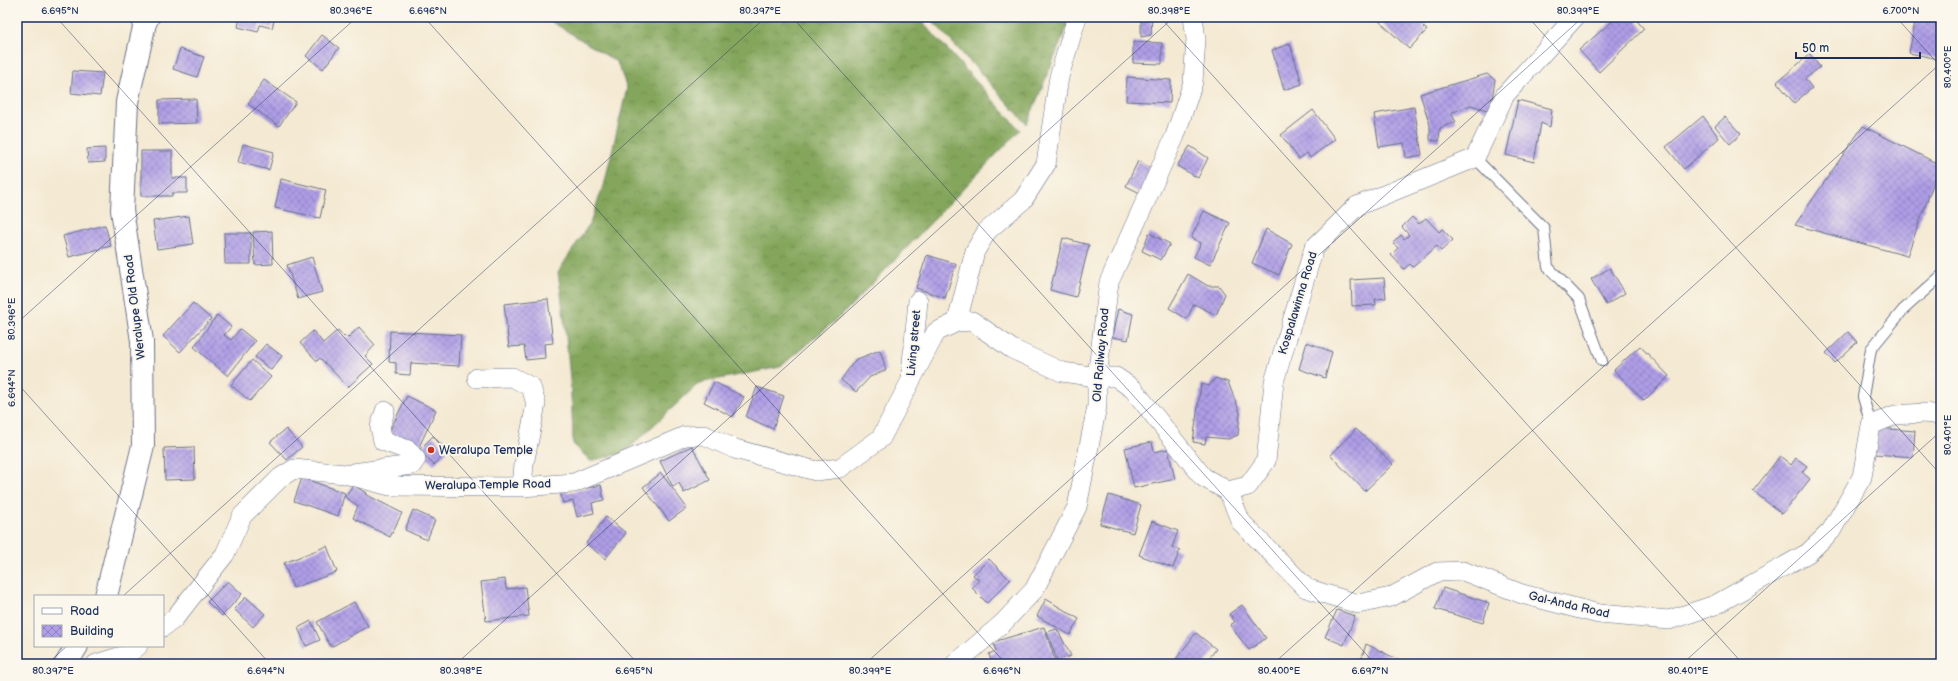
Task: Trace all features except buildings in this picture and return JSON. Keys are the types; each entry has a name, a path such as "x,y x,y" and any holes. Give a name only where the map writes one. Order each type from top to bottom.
{"street":[{"name":"Weralupe Old Road","path":"106,595 143,446 142,341 122,210 127,102 145,23 148,17"},
{"path":"1077,17 1059,77 1046,164 1023,200 987,230 974,251 957,322 972,321 1012,349 1062,372 1097,377 1116,377 1133,389 1203,477 1228,491"},
{"name":"Old Railway Road","path":"955,664 1003,623 1034,590 1077,507 1096,406 1097,377 1109,282 1175,136 1193,82 1196,39 1193,17"},
{"path":"1475,158 1505,96 1575,17"},
{"name":"Kospalawinna Road","path":"1228,491 1248,486 1266,461 1274,382 1314,248 1357,206 1475,158"},
{"name":"Living street","path":"910,385 918,301"},
{"name":"Weralupa Temple Road","path":"164,626 174,618 225,554 242,516 281,477 294,469 345,474 390,486 522,487 574,483 685,436 704,435 735,449 816,471 840,468 881,438 910,385 936,332 957,322"},
{"path":"477,378 512,377 531,387 536,404 524,464 522,487"},
{"path":"345,474 412,465 416,459 408,450 383,441 380,427 386,411"},
{"path":"1871,425 1895,415 1924,413 1941,415"},
{"name":"Gal-Anda Road","path":"1228,491 1241,522 1306,588 1358,604 1391,597 1437,572 1463,570 1522,594 1599,614 1669,620 1715,605 1808,553 1831,531 1862,476 1871,425"},
{"path":"66,664 76,647"},
{"path":"96,664 128,654 137,647"}],"lane":[{"path":"1475,158 1544,228 1548,267 1579,299 1602,362"},
{"path":"1871,425 1863,397 1871,349 1903,310 1941,276"}],"green space":[{"path":"544,17 918,17 1020,130 841,316 780,367 699,383 624,453 590,461 573,444 568,358 558,272 590,223 605,181 627,88 617,62"},
{"path":"929,17 1071,17 1027,124"}],"place":[{"name":"Weralupa Temple","path":"431,450"}]}
